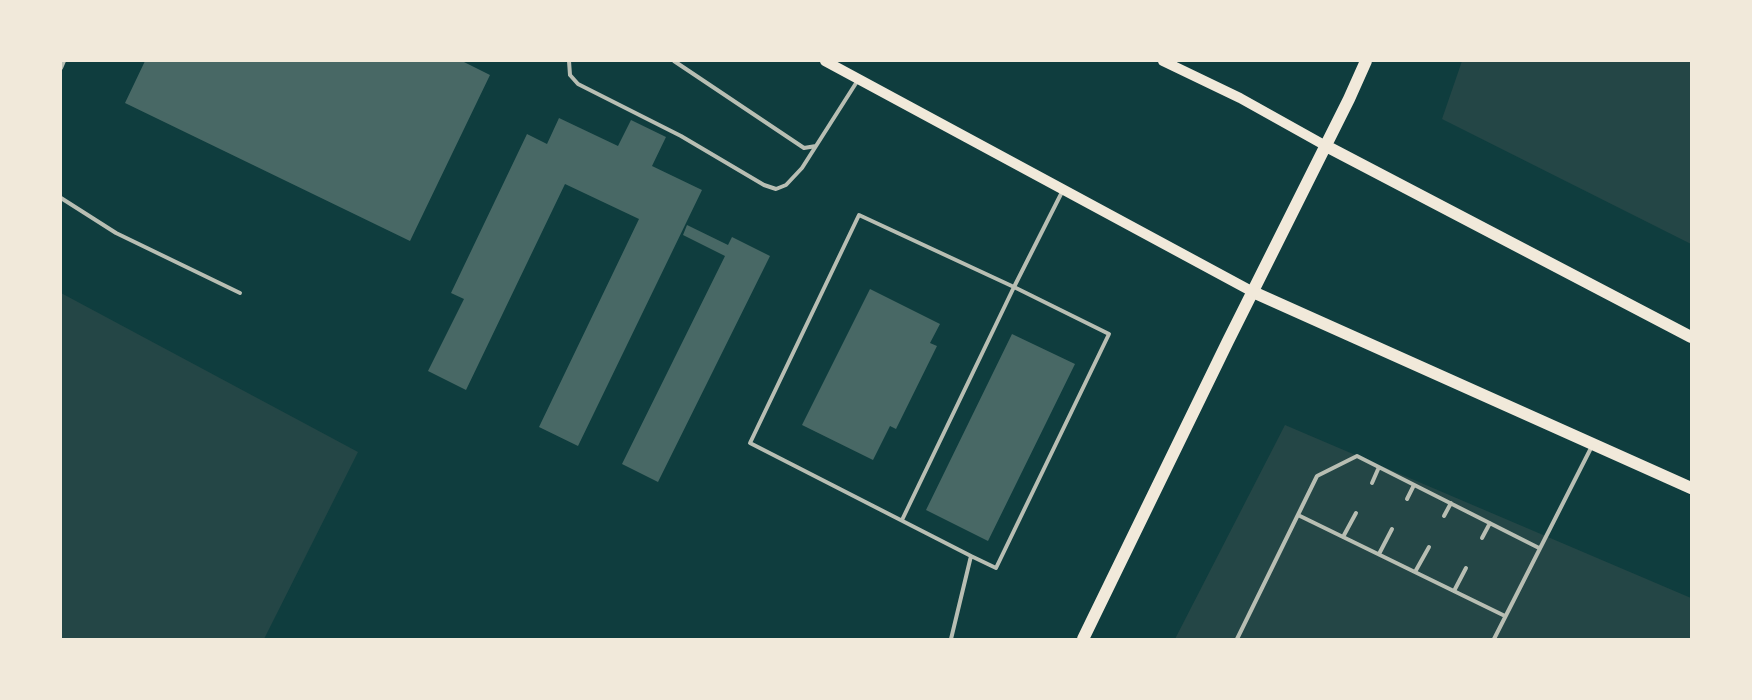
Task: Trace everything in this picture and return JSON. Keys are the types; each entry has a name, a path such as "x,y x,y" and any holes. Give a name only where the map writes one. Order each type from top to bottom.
{"main road":[{"path":"825,61 1252,292 1691,488"},
{"path":"1163,61 1240,98 1326,146 1691,337"},
{"path":"1084,639 1366,61"}],"lane":[{"path":"61,68 64,61"},
{"path":"570,61 570,75 578,84 681,136 764,185 776,189 786,185 802,168 858,80"},
{"path":"674,61 804,148 816,146"},
{"path":"902,520 1014,287 1063,190"},
{"path":"61,198 116,233 240,293"},
{"path":"860,215 1014,287 1109,334 996,568 750,443 860,215"},
{"path":"1494,639 1593,444"},
{"path":"1237,639 1317,476 1357,456 1539,548"},
{"path":"1372,483 1380,468"},
{"path":"1407,499 1414,485"},
{"path":"1444,516 1451,503"},
{"path":"1343,537 1356,513"},
{"path":"1298,515 1506,616"},
{"path":"1482,538 1490,523"},
{"path":"1379,554 1392,529"},
{"path":"1416,572 1429,547"},
{"path":"951,639 971,556"},
{"path":"1454,591 1466,568"}],"shaded area":[{"path":"1462,61 1691,61 1691,244 1442,119"},
{"path":"61,293 358,452 264,639 61,639"},
{"path":"1285,425 1691,598 1691,639 1175,639"}],"building":[{"path":"145,61 462,61 490,75 410,241 125,103"},
{"path":"559,118 618,146 631,120 666,137 652,166 702,190 578,446 539,427 639,219 565,184 466,390 428,371 464,299 451,293 527,134 547,144"},
{"path":"687,225 728,245 732,237 770,256 658,482 622,464 725,256 683,235"},
{"path":"870,289 940,324 930,343 937,346 896,429 890,426 873,460 802,425"},
{"path":"1012,334 1075,364 988,541 926,510"}]}
